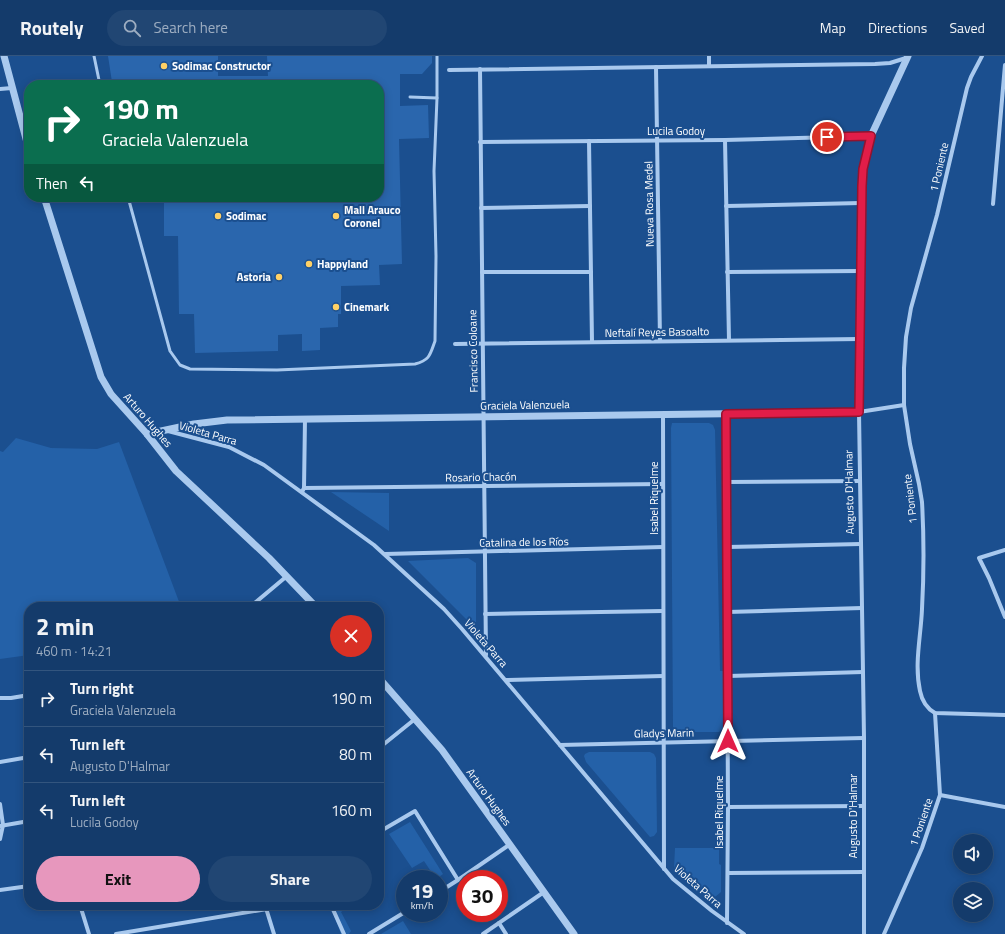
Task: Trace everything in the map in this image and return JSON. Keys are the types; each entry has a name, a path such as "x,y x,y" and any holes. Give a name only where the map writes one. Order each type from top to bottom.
{"street":[{"path":"4,56 24,132"},
{"path":"709,56 709,66"},
{"name":"1 Poniente","path":"884,934 922,848 940,795 935,712 927,708 924,704 919,686 918,654 922,609 922,508 904,405 905,347 911,308 937,215 967,88 971,76 982,56"},
{"path":"449,70 883,64 908,57"},
{"name":"Augusto D'Halmar","path":"864,934 864,738 859,412 861,203 863,169 871,136 908,57"},
{"path":"993,204 1005,66"},
{"name":"Nueva Rosa Medel","path":"656,67 660,341"},
{"name":"Francisco Coloane","path":"480,70 486,656"},
{"path":"0,88 12,88"},
{"name":"Lucila Godoy","path":"480,142 724,140 871,136"},
{"path":"724,140 729,340"},
{"path":"589,141 592,342"},
{"name":"Arturo Hughes","path":"46,202 101,377 114,398 147,434 176,471 247,537 311,602"},
{"path":"726,206 861,203"},
{"path":"481,208 590,206"},
{"path":"727,272 860,271"},
{"path":"482,272 591,272"},
{"name":"Neftalí Reyes Basoalto","path":"454,344 860,339"},
{"name":"Graciela Valenzuela","path":"147,434 194,424 227,420 859,412 904,405"},
{"name":"Isabel Riquelme","path":"726,414 728,676 727,923"},
{"name":"Isabel Riquelme","path":"662,415 664,870"},
{"path":"303,490 305,419"},
{"name":"Violeta Parra","path":"164,430 218,443 241,452 303,490 385,554 444,609 486,656 664,870 727,923 744,934"},
{"path":"727,482 860,481"},
{"name":"Rosario Chacón","path":"303,490 663,484"},
{"path":"727,547 861,544"},
{"name":"Catalina de los Ríos","path":"385,554 663,547"},
{"path":"1005,550 978,558 989,578 1005,617"},
{"path":"256,602 287,576"},
{"path":"727,612 862,608"},
{"path":"485,614 663,611"},
{"path":"728,676 863,672"},
{"path":"506,680 664,676"},
{"name":"Arturo Hughes","path":"384,684 442,750 574,934"},
{"path":"0,698 24,696"},
{"path":"935,712 1005,715"},
{"path":"384,744 415,719"},
{"name":"Gladys Marin","path":"560,744 864,738"},
{"path":"0,762 24,758"},
{"path":"940,795 1005,807"},
{"path":"0,804 2,826 0,839"},
{"path":"728,807 864,806"},
{"path":"384,829 415,811 456,877"},
{"path":"2,826 24,822"},
{"path":"473,870 509,845"},
{"path":"728,873 864,872"},
{"path":"0,890 24,887"},
{"path":"508,916 544,892"},
{"path":"82,910 89,934"},
{"path":"116,934 249,910"},
{"path":"267,910 274,934"},
{"path":"333,910 344,934"},
{"path":"369,934 396,918"},
{"path":"483,934 499,922 506,934"}],"lane":[{"path":"94,56 99,80"},
{"path":"129,202 170,351 180,365 190,369 277,370 415,364 424,361 431,354 435,341 436,256 434,171 437,56"},
{"path":"410,97 437,98"}],"shaded area":[{"path":"672,423 709,423 713,425 715,430 720,671 724,671 726,720 726,726 719,732 678,732 673,727"},
{"path":"16,438 51,448 97,449 119,442 179,602 24,602 24,656 0,659 0,451 3,452"},
{"path":"331,492 389,493 389,531"},
{"path":"468,558 476,563 476,622 469,622 408,561"},
{"path":"589,752 650,752 654,754 656,758 657,832 654,836 650,837 586,762 584,756"},
{"path":"410,822 440,870 430,870 424,861 412,868 389,834"},
{"path":"675,848 719,848 719,864 721,865 721,892 715,897 712,897 674,868"},
{"path":"332,910 344,910 341,912 351,931 349,934 341,934"},
{"path":"404,922 411,934 381,934"}],"building":[{"name":"Mall Arauco Coronel","path":"108,56 218,56 218,76 268,76 267,56 432,56 432,63 422,74 400,74 400,106 428,105 429,138 399,139 402,264 379,265 380,285 341,286 341,314 338,314 338,327 320,328 320,350 302,351 302,334 278,335 278,351 195,353 194,314 179,314 178,236 164,236 164,202 384,202 384,80 112,80"}],"place":[{"name":"Sodimac Constructor","path":"164,66"},
{"name":"Sodimac","path":"218,216"},
{"name":"Mall Arauco Coronel","path":"336,216"},
{"name":"Happyland","path":"309,264"},
{"name":"Astoria","path":"279,277"},
{"name":"Cinemark","path":"336,307"}],"route":[{"path":"728,741 726,414 859,412 862,186 863,169 871,136 827,137"}]}
